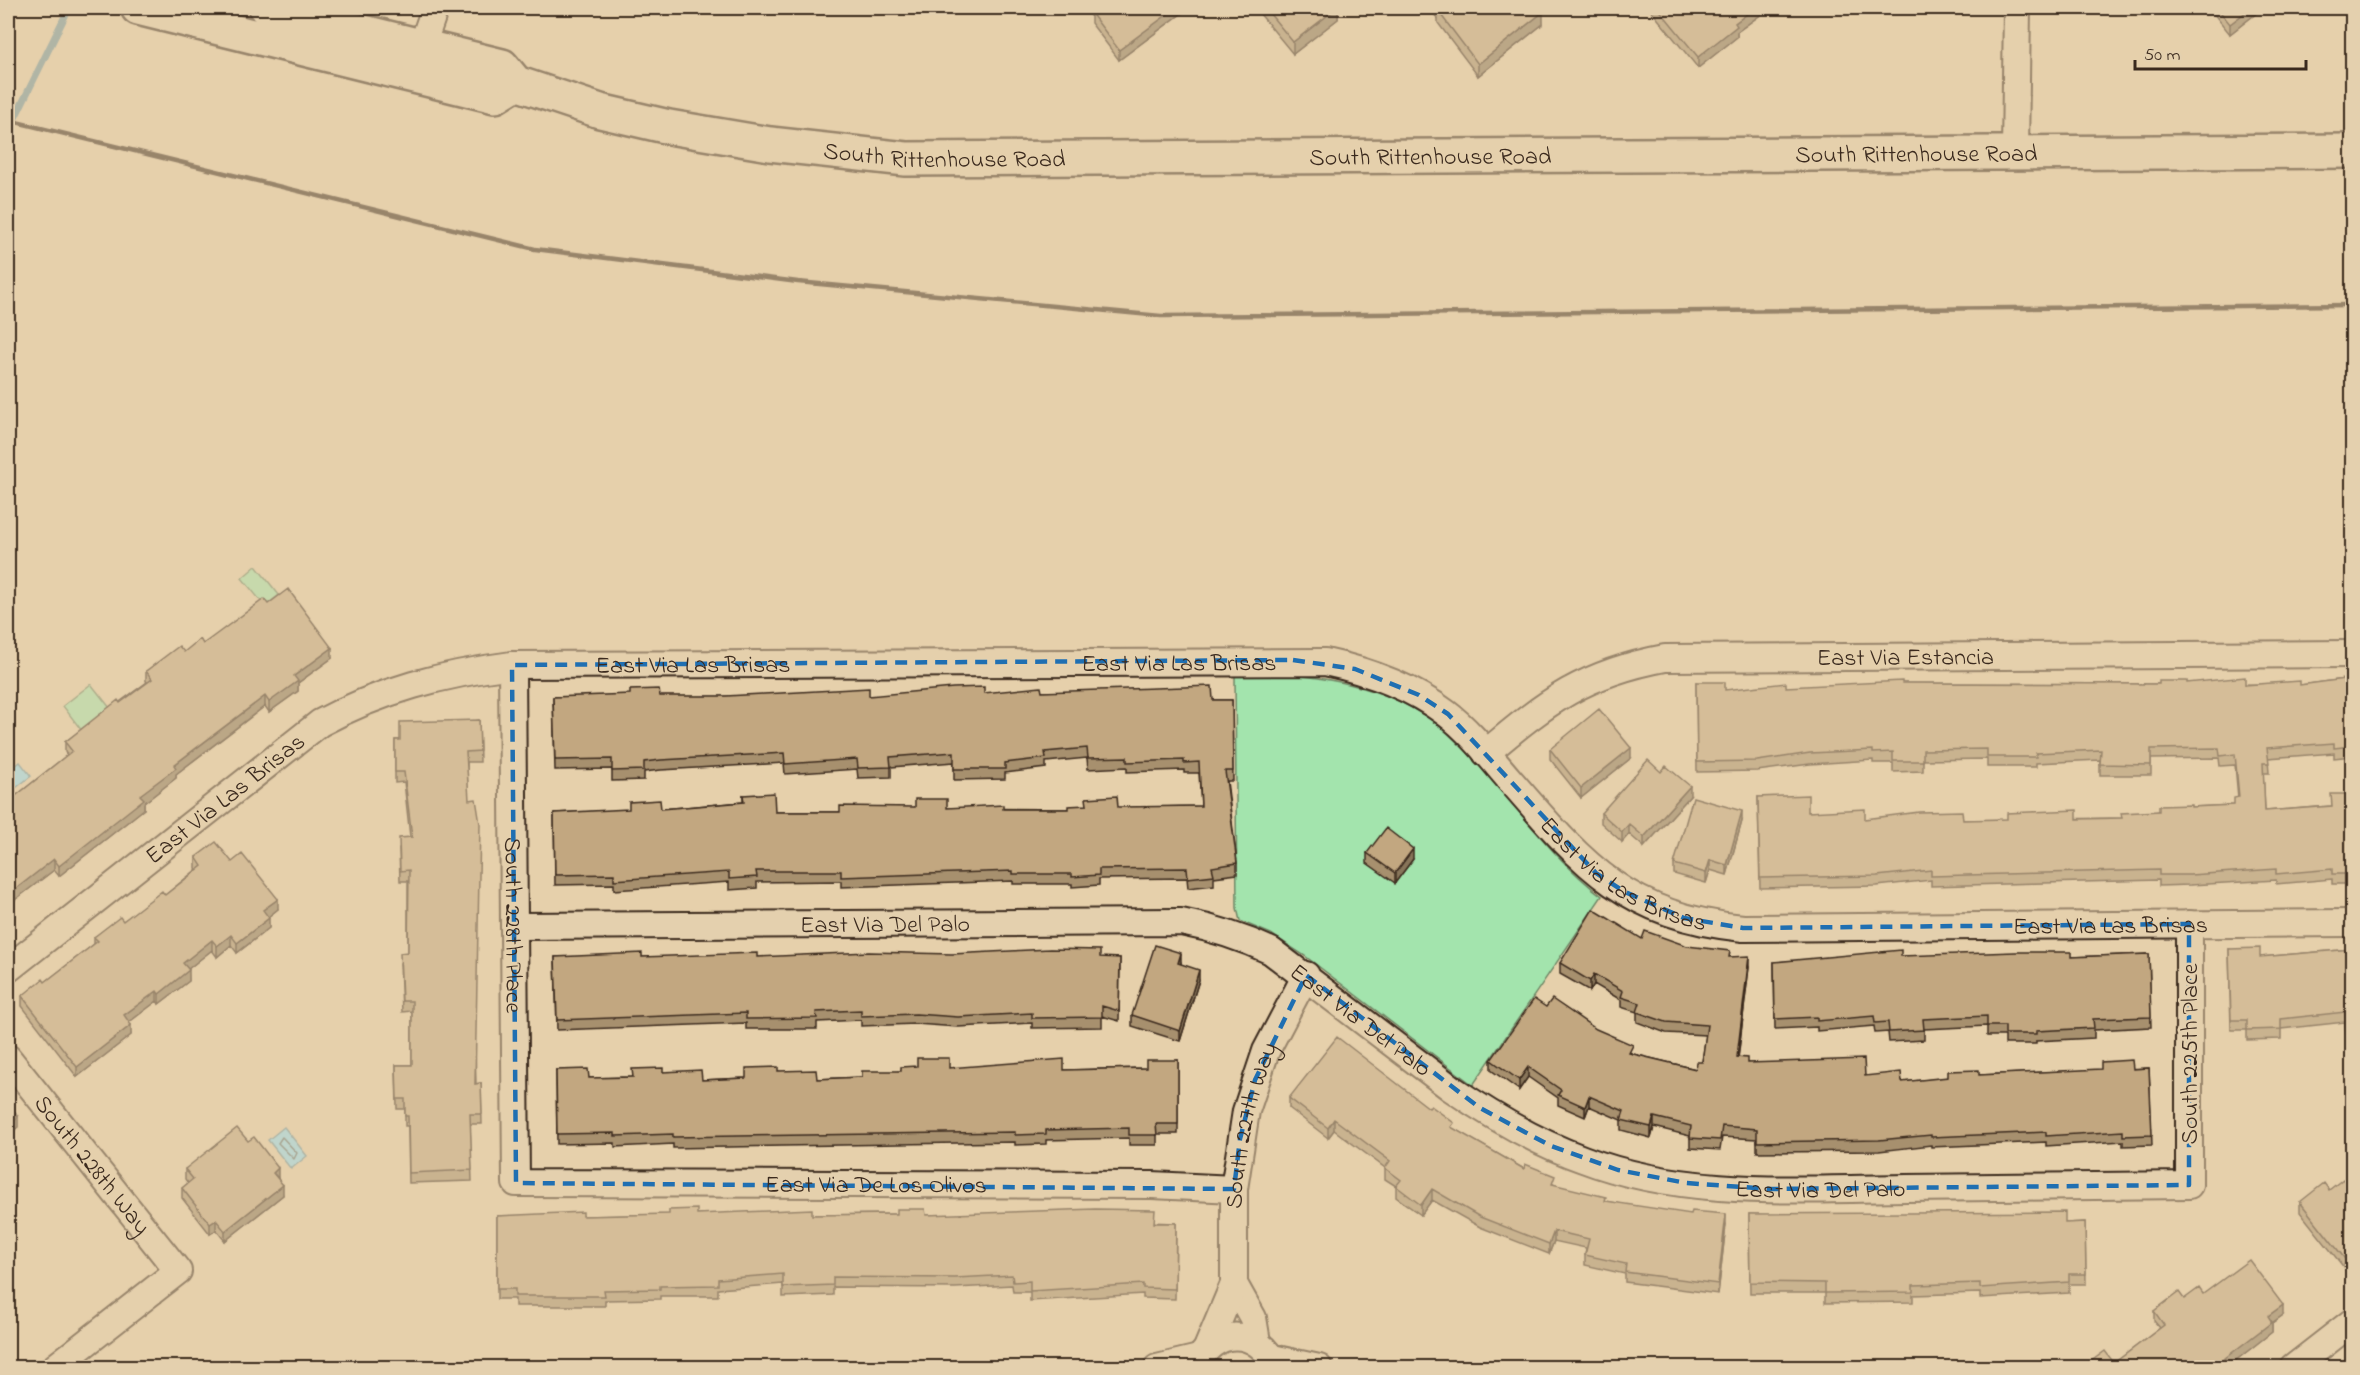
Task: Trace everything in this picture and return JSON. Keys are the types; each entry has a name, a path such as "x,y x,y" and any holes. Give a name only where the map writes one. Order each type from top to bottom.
{"main road":[{"path":"138,8 495,96 516,83"},
{"name":"South Rittenhouse Road","path":"266,8 502,66 516,83 600,111 669,127 770,144 906,159 2352,150"}],"street":[{"path":"422,46 435,8"},
{"path":"2016,151 2017,8"},
{"name":"East Via Estancia","path":"1486,753 1536,710 1570,688 1603,673 1665,658 2352,654"},
{"name":"East Via Las Brisas","path":"8,969 320,723 369,698 400,687 469,670 512,665 1324,662 1355,669 1419,695 1448,714 1486,753 1566,844 1596,873 1623,891 1683,918 1743,928 2352,923"},
{"name":"South 228th Place","path":"512,665 516,926 516,1182"},
{"name":"East Via Del Palo","path":"516,926 1181,922 1240,936 1271,951 1306,975 1480,1108 1551,1146 1585,1160 1629,1172 1686,1183 1770,1189 2189,1185"},
{"name":"South 225th Place","path":"2189,924 2189,1185"},
{"name":"South 227th Way","path":"1201,1357 1234,1284 1234,1189 1240,1139 1255,1080 1281,1019 1306,975"},
{"name":"South 228th Way","path":"8,1058 178,1271 54,1368"},
{"name":"East Via De Los Olivos","path":"516,1182 1152,1185 1234,1189"},
{"name":"South 227th Way","path":"1234,1284 1253,1318 1268,1356"},
{"path":"2293,1368 2352,1322"},
{"path":"1157,1368 1201,1357 1217,1340 1237,1336 1268,1356 1319,1368"}],"highlighted area":[{"path":"1293,660 1355,669 1419,695 1448,714 1596,873 1623,891 1684,918 1743,928 2189,924 2189,1185 1770,1189 1686,1183 1618,1170 1551,1146 1480,1108 1306,975 1255,1080 1240,1139 1234,1189 516,1183 512,665"}],"green space":[{"path":"256,566 279,595 265,606 242,578"},
{"path":"1294,675 1360,687 1401,702 1438,725 1474,759 1562,860 1602,896 1473,1085 1305,956 1271,934 1240,921 1237,908 1235,676"},
{"path":"91,684 110,708 82,731 63,706"}],"water":[{"path":"20,762 31,776 8,794 8,772"},
{"path":"284,1127 307,1156 291,1169 268,1140"}],"building":[{"path":"1092,8 1176,8 1119,50 1091,13 1094,10"},
{"path":"1265,8 1337,8 1293,42"},
{"path":"1439,8 1540,8 1543,12 1478,64 1438,11"},
{"path":"1658,8 1755,8 1735,23 1737,26 1698,57"},
{"path":"2217,8 2251,8 2230,24"},
{"path":"288,589 332,648 294,676 298,681 269,702 265,696 174,765 176,768 140,795 144,799 59,866 54,859 8,895 8,802 72,751 65,742 118,700 120,703 152,679 146,671 179,646 184,652 200,639 203,644 264,599 268,604"},
{"path":"2245,677 2245,685 2300,681 2300,685 2352,678 2352,746 2334,748 2334,743 2267,748 2269,763 2263,763 2265,811 2332,806 2331,794 2352,794 2352,874 2332,874 2332,869 2276,874 2276,869 2190,875 2159,875 2159,870 1931,876 1931,870 1877,876 1760,878 1758,797 1808,795 1808,812 1865,809 1865,819 1919,812 1962,811 1963,820 2007,819 2007,813 2077,810 2077,819 2122,818 2121,813 2159,811 2159,806 2234,805 2234,798 2239,797 2235,754 2220,756 2219,748 2151,749 2151,765 2100,764 2101,750 2036,753 2036,757 1987,757 1987,749 1923,750 1923,761 1893,761 1893,752 1873,753 1873,750 1810,753 1757,761 1697,762 1696,682 1725,682 1725,690 1786,683 1786,687 1902,681 1902,683 2159,684 2159,681 2187,681 2187,683"},
{"path":"1212,686 1213,700 1232,700 1233,771 1225,771 1237,863 1212,867 1214,875 1188,878 1187,868 1099,869 1099,875 1072,877 1072,874 1013,874 1013,871 841,877 841,871 756,871 757,877 729,879 729,872 614,880 614,874 555,875 554,813 629,809 629,802 660,800 661,809 744,802 743,795 774,793 775,812 840,812 840,806 915,807 915,799 947,799 947,808 1003,805 1003,809 1068,809 1068,806 1087,805 1086,798 1117,796 1118,807 1201,806 1199,762 1184,763 1184,760 1127,762 1127,757 1088,758 1087,748 1045,752 1046,758 1005,763 1005,769 954,769 954,752 890,757 891,767 858,768 857,759 785,764 784,753 661,760 644,762 644,770 612,771 612,759 555,760 553,697 630,694 630,690 659,689 660,696 726,696 869,688 869,696 984,687 984,693 1041,687 1042,692"},
{"path":"1599,709 1631,748 1581,788 1550,749"},
{"path":"479,720 480,751 466,752 469,800 476,799 480,824 475,1084 481,1083 482,1114 470,1114 472,1170 409,1173 408,1116 405,1116 405,1099 397,1099 396,1065 412,1065 412,1001 402,1001 400,953 408,952 409,870 400,871 399,838 412,837 404,772 395,772 395,740 400,740 400,722"},
{"path":"1648,760 1661,772 1666,766 1690,786 1644,837 1629,824 1622,832 1601,813"},
{"path":"1693,797 1742,811 1727,865 1710,860 1706,873 1674,864"},
{"path":"1386,828 1413,849 1395,873 1367,853"},
{"path":"216,842 232,862 242,854 278,899 263,910 269,918 237,943 231,935 217,946 212,940 183,963 189,970 159,994 157,991 124,1015 131,1025 77,1067 22,996 43,979 45,982 98,941 94,937 120,917 123,921 162,891 165,895 202,866 196,857"},
{"path":"1593,909 1642,939 1645,931 1687,946 1730,951 1729,957 1749,956 1737,1057 1747,1058 1747,1063 1864,1059 1865,1076 1901,1072 1902,1082 1948,1077 1948,1071 1979,1070 1979,1075 2101,1069 2101,1062 2132,1060 2133,1069 2149,1068 2152,1135 2123,1136 2123,1131 2046,1136 2046,1132 1931,1137 1931,1135 1879,1140 1757,1142 1757,1129 1722,1126 1720,1140 1690,1138 1691,1126 1654,1117 1651,1127 1621,1120 1624,1111 1589,1096 1585,1107 1558,1095 1561,1090 1528,1067 1519,1080 1491,1060 1534,999 1546,1007 1552,999 1596,1029 1633,1045 1629,1053 1696,1069 1697,1062 1702,1062 1707,1025 1666,1022 1637,1012 1640,1003 1621,997 1623,991 1594,974 1590,981 1560,963"},
{"path":"1155,945 1181,953 1178,963 1199,970 1180,1031 1132,1015"},
{"path":"2260,948 2260,957 2352,949 2352,1024 2346,1024 2345,1012 2281,1019 2281,1029 2247,1030 2247,1020 2231,1020 2229,949"},
{"path":"1050,949 1100,950 1100,957 1120,958 1119,1011 1102,1006 1102,1017 1032,1018 1032,1013 958,1017 916,1014 861,1016 861,1010 816,1012 817,1018 746,1019 746,1013 557,1020 555,957 642,953 642,957 757,953 757,957 869,952 952,954"},
{"path":"1901,950 1901,956 2015,952 2071,952 2071,957 2149,954 2151,1017 2093,1019 2094,1028 2036,1031 2036,1034 2005,1034 2005,1026 1987,1026 1987,1016 1923,1019 1924,1030 1889,1032 1888,1022 1875,1023 1874,1016 1817,1021 1817,1017 1775,1019 1774,962"},
{"path":"1337,1037 1429,1108 1431,1106 1454,1123 1451,1127 1524,1169 1525,1164 1555,1176 1552,1184 1606,1197 1605,1201 1691,1214 1692,1211 1726,1214 1718,1284 1625,1272 1626,1264 1585,1255 1589,1239 1554,1231 1549,1244 1480,1217 1432,1189 1421,1205 1396,1186 1401,1180 1385,1168 1390,1161 1334,1119 1328,1128 1289,1098"},
{"path":"917,1058 949,1058 949,1068 1064,1059 1064,1070 1146,1068 1146,1060 1178,1060 1178,1124 1156,1124 1157,1135 1129,1135 1129,1128 1046,1130 1046,1134 1015,1135 1015,1132 673,1137 673,1134 615,1136 615,1133 557,1134 556,1070 588,1069 589,1078 633,1077 632,1069 663,1068 663,1072 701,1070 702,1080 746,1078 746,1068 778,1067 778,1071 816,1070 817,1079 862,1077 862,1071 901,1071 901,1067 917,1066"},
{"path":"8,1103 18,1117 8,1126"},
{"path":"8,1127 13,1134 8,1138"},
{"path":"237,1128 248,1141 254,1137 278,1168 273,1173 283,1185 225,1231 216,1220 210,1224 182,1188 193,1179 185,1169"},
{"path":"2343,1179 2347,1184 2352,1180 2352,1261 2349,1264 2300,1202 2324,1183 2329,1190"},
{"path":"697,1209 697,1214 812,1209 812,1215 897,1214 897,1209 925,1209 926,1215 1095,1209 1155,1210 1154,1223 1176,1223 1175,1289 1143,1288 1143,1284 1030,1291 1030,1281 1013,1282 1012,1275 955,1278 833,1277 833,1285 783,1287 783,1274 718,1279 718,1285 604,1290 605,1296 515,1296 515,1289 497,1289 497,1216 583,1212 583,1216 669,1214 669,1210"},
{"path":"2065,1212 2065,1223 2085,1222 2086,1274 2069,1274 2069,1282 1980,1288 1980,1283 1913,1285 1913,1292 1825,1293 1825,1283 1750,1282 1749,1214"},
{"path":"2249,1260 2283,1305 2268,1316 2272,1322 2212,1368 2082,1368 2105,1351 2114,1363 2164,1325 2154,1311 2179,1292 2184,1299 2199,1288 2203,1294"},
{"path":"2352,1357 2352,1368 2338,1368"}],"waterway":[{"path":"8,132 69,8"}],"railway":[{"path":"8,120 535,249 798,282 1161,316 2352,305"}]}
